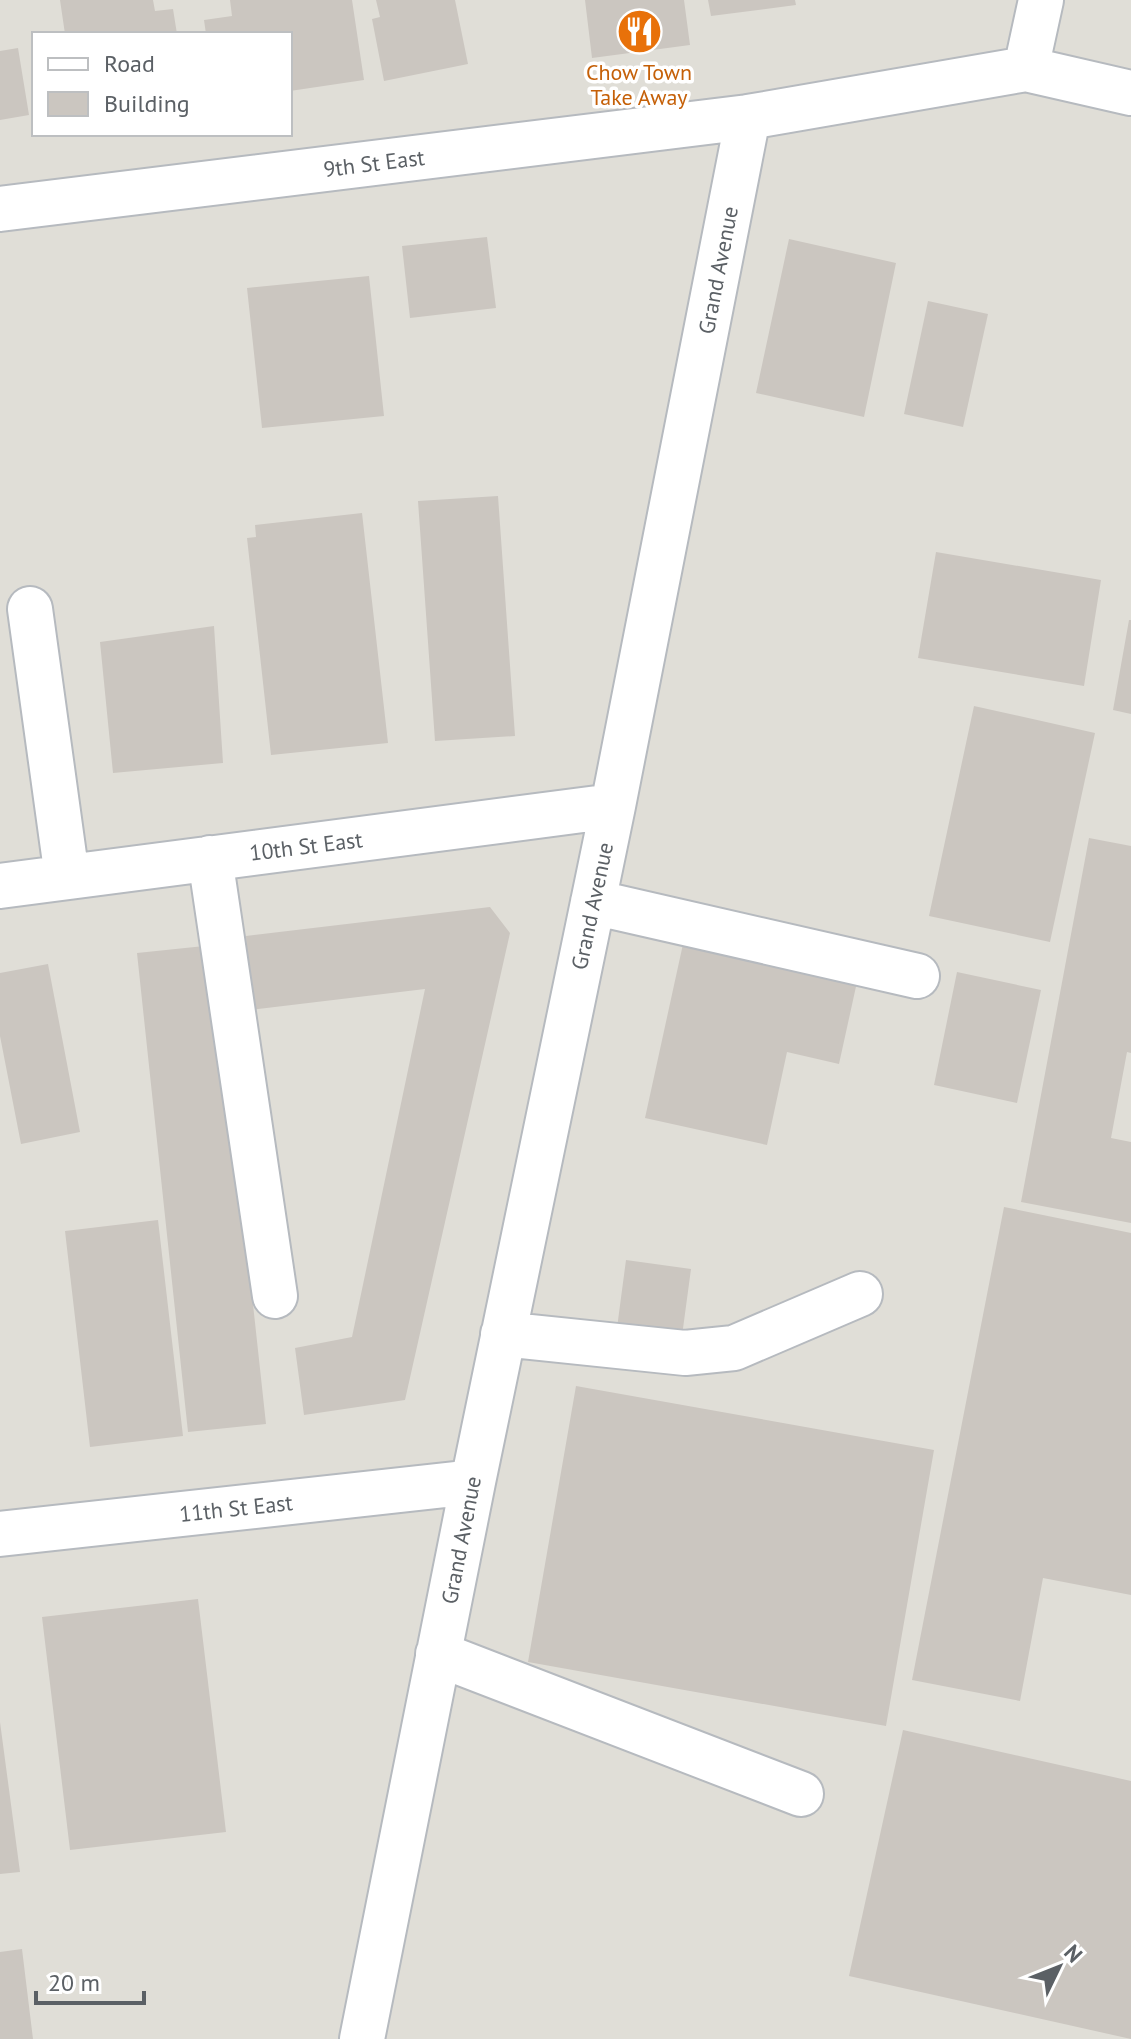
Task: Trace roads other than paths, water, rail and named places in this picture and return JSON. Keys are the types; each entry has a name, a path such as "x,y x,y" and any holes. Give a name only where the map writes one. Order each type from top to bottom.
{"street":[{"path":"1026,69 1041,0"},
{"path":"748,117 1026,69 1131,93"},
{"name":"9th St East","path":"0,209 748,117"},
{"name":"Grand Avenue","path":"362,2039 503,1334 613,806 748,117"},
{"path":"30,609 67,877"},
{"name":"10th St East","path":"0,886 613,806"},
{"path":"210,858 275,1296"},
{"path":"593,902 917,976"},
{"path":"503,1334 685,1353 722,1350 734,1348 860,1294"},
{"name":"11th St East","path":"0,1534 473,1482"},
{"path":"438,1654 801,1794"}],"place":[{"name":"Chow Town Take Away","path":"639,31"}]}
